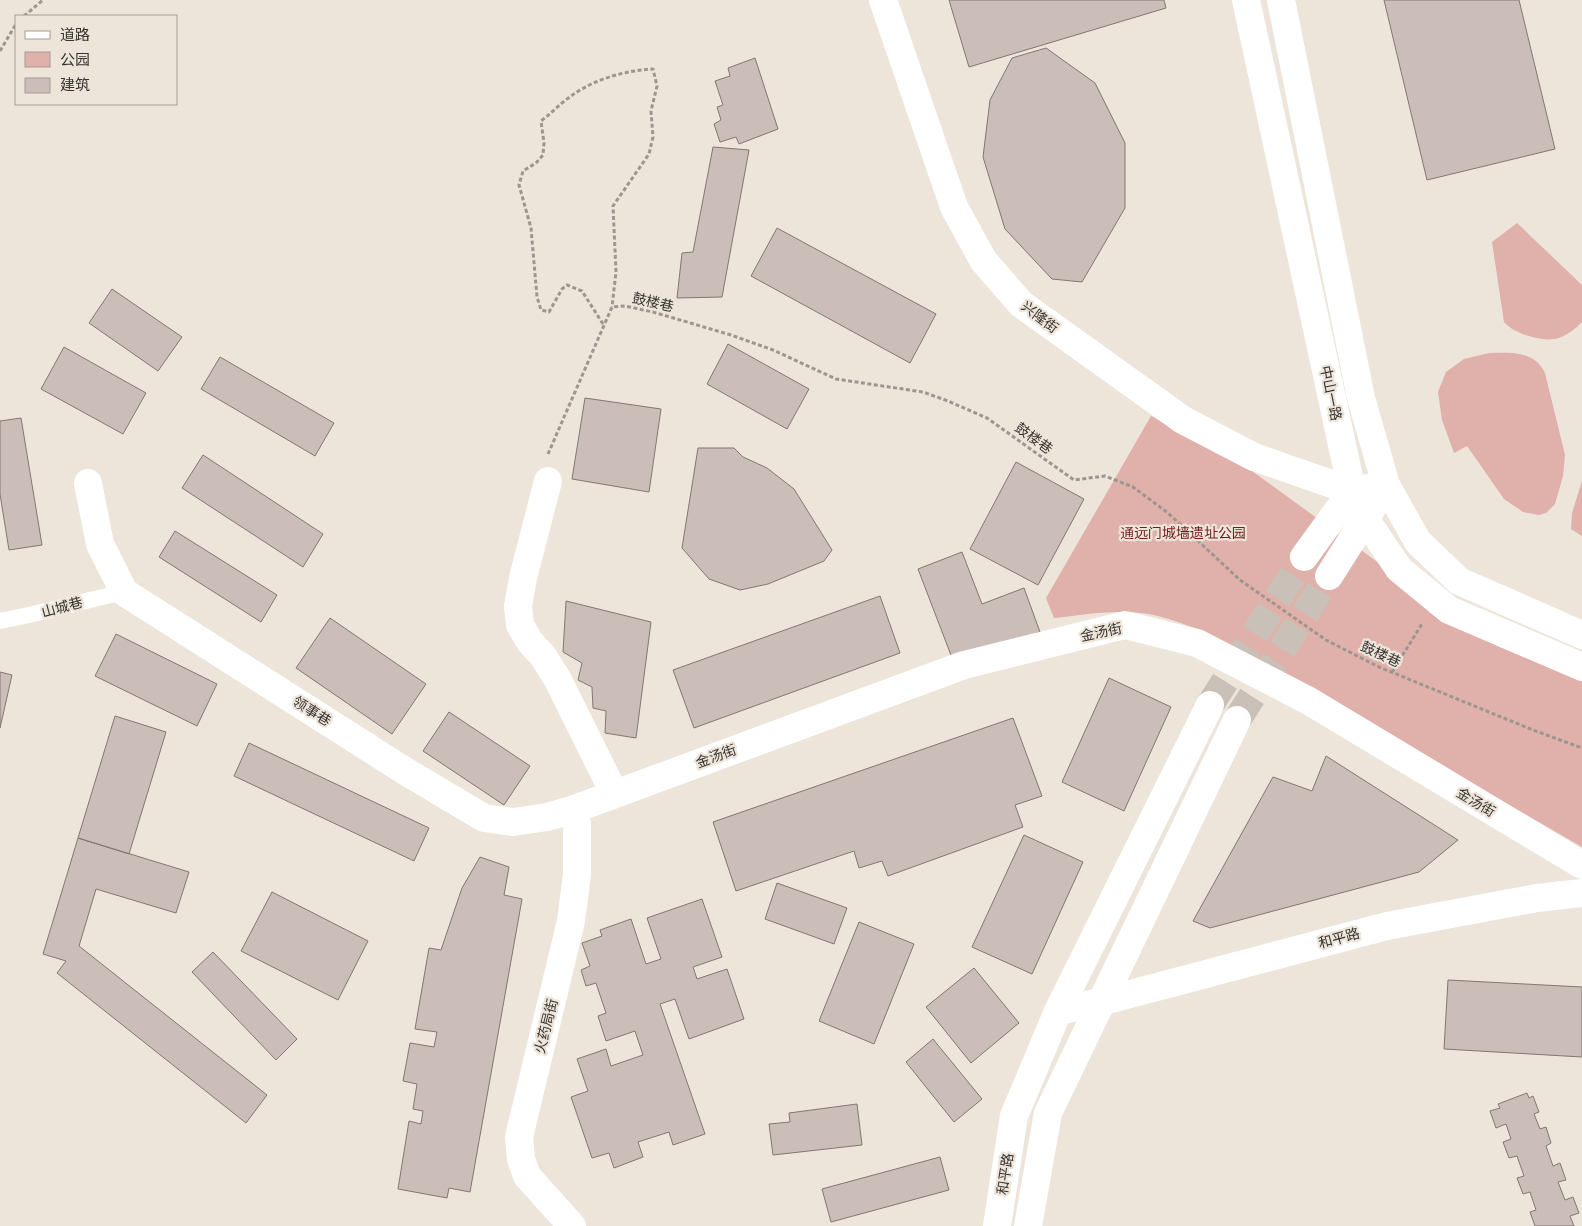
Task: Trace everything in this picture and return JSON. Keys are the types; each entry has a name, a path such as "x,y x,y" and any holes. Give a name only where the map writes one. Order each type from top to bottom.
{"street":[{"name":"兴隆街","path":"882,0 954,207 983,260 1021,304 1183,420 1254,458 1352,491"},
{"name":"中山一路","path":"1246,0 1352,491 1366,520 1399,569 1449,610 1582,667"},
{"name":"中山一路","path":"1281,0 1361,398 1386,484 1418,542 1459,581 1582,635"},
{"path":"548,481 523,578 518,606 520,625 558,680 614,793"},
{"path":"88,483 100,544 124,592"},
{"path":"1304,556 1352,491 1386,484"},
{"path":"1329,576 1366,520 1386,484"},
{"name":"领事巷","path":"124,592 405,771 484,818 513,822 547,817 572,810 614,793"},
{"name":"金汤街","path":"614,793 964,665 1125,625 1196,643 1309,701 1582,865"},
{"name":"和平路","path":"997,1226 1014,1116 1058,1010 1210,705"},
{"path":"1028,1226 1048,1113 1237,720"},
{"name":"火药局街","path":"572,810 577,824 576,875 571,921 519,1137 521,1159 527,1176 572,1226"},
{"name":"和平路","path":"1058,1010 1100,1002 1387,926 1537,898 1582,893"}],"lane":[{"name":"山城巷","path":"0,621 124,592"}],"path":[{"path":"25,15 43,0"},
{"path":"0,51 15,26"},
{"path":"604,324 582,291 567,285 562,289 549,312 541,310 537,297 531,228 519,185 523,171 536,163 543,155 544,143 541,121 563,102 597,80 653,69 657,86 651,112 653,137 648,154 613,206 616,272 612,307"},
{"name":"鼓楼巷","path":"548,481 537,478 612,307 625,306 653,312 732,334 773,350 836,380 923,392 987,418 1074,480 1105,476 1133,487 1168,513 1240,580 1326,640 1392,672 1582,748"},
{"path":"1392,672 1418,630"}],"green space":[{"path":"1517,223 1582,285 1582,322 1572,331 1559,338 1545,339 1522,334 1504,322 1492,242"},
{"path":"1489,353 1521,354 1535,360 1545,373 1565,455 1563,476 1555,504 1546,513 1539,515 1523,512 1504,499 1467,446 1454,453 1442,420 1438,392 1446,372 1464,359"},
{"name":"通远门城墙遗址公园","path":"1151,416 1252,471 1394,574 1582,675 1582,847 1251,656 1188,625 1137,612 1054,618 1046,598"},
{"path":"1582,481 1582,536 1571,529 1572,513"}],"building":[{"path":"949,0 1164,0 1166,8 969,67"},
{"path":"1384,0 1519,0 1555,149 1427,180"},
{"path":"1046,48 1095,83 1125,143 1125,208 1082,282 1052,279 1005,229 983,157 990,100 1012,58"},
{"path":"755,58 778,129 739,144 736,137 720,142 714,124 721,120 717,107 723,105 715,81 730,76 728,68"},
{"path":"713,147 749,150 722,297 677,298 682,253 693,252"},
{"path":"777,228 936,314 910,363 751,276"},
{"path":"112,289 182,337 158,371 89,323"},
{"path":"728,344 809,389 787,429 707,384"},
{"path":"64,347 146,393 123,434 41,389"},
{"path":"220,357 334,423 315,456 201,389"},
{"path":"585,398 661,409 649,492 572,479"},
{"path":"21,418 42,545 9,550 0,494 0,421"},
{"path":"698,448 734,448 743,457 767,468 794,489 832,550 824,561 768,584 740,590 709,579 682,548"},
{"path":"203,455 323,534 303,567 182,488"},
{"path":"1016,462 1084,499 1038,585 970,549"},
{"path":"175,531 277,595 261,622 159,557"},
{"path":"962,552 982,604 1024,588 1040,632 954,663 918,569"},
{"path":"880,596 900,653 694,728 673,670"},
{"path":"566,601 651,622 636,738 605,733 606,711 593,708 592,687 578,680 582,663 563,652"},
{"path":"330,618 426,684 392,734 296,668"},
{"path":"116,634 217,684 197,726 95,676"},
{"path":"0,672 12,675 0,728"},
{"path":"1109,678 1171,707 1124,811 1062,782"},
{"path":"449,712 530,766 504,805 423,751"},
{"path":"115,716 166,732 129,854 78,838"},
{"path":"1013,718 1042,796 1015,805 1023,827 888,876 882,861 859,868 854,851 736,891 713,822"},
{"path":"249,743 429,828 414,861 234,776"},
{"path":"1326,756 1458,840 1419,872 1210,928 1193,921 1273,777 1312,791"},
{"path":"1024,835 1083,862 1032,974 972,947"},
{"path":"78,838 189,872 176,913 96,889 79,946 267,1095 246,1123 57,973 66,961 43,954"},
{"path":"480,857 509,867 504,895 522,899 470,1192 449,1188 447,1198 398,1189 409,1121 421,1124 423,1111 413,1109 417,1084 403,1081 410,1043 434,1047 437,1032 415,1029 429,948 441,950 462,888"},
{"path":"777,883 847,908 834,944 765,919"},
{"path":"272,892 368,941 338,1000 241,951"},
{"path":"702,899 722,957 693,967 697,979 727,969 744,1019 689,1039 675,999 660,1004 705,1134 673,1145 669,1132 638,1142 643,1157 614,1168 609,1153 592,1158 571,1097 588,1091 577,1059 606,1049 611,1066 643,1055 635,1031 606,1041 598,1016 606,1013 596,983 586,986 581,970 590,966 582,943 602,936 600,930 631,919 646,964 661,959 647,918"},
{"path":"859,922 914,944 874,1044 819,1021"},
{"path":"213,952 297,1039 276,1060 192,972"},
{"path":"974,968 1019,1023 971,1063 926,1007"},
{"path":"1448,980 1582,987 1582,1057 1444,1049"},
{"path":"933,1039 982,1099 954,1122 906,1062"},
{"path":"1527,1093 1529,1098 1533,1096 1539,1112 1534,1114 1540,1129 1546,1127 1551,1143 1546,1146 1553,1166 1560,1163 1566,1180 1558,1182 1565,1200 1573,1197 1579,1213 1570,1216 1574,1226 1535,1226 1530,1212 1536,1210 1530,1192 1523,1194 1517,1178 1524,1176 1517,1156 1509,1158 1503,1142 1511,1139 1506,1124 1496,1128 1490,1111 1500,1108 1498,1104"},
{"path":"857,1104 862,1145 773,1155 769,1124 790,1122 789,1113"},
{"path":"940,1157 949,1190 831,1222 822,1189"}],"tunnel":[{"path":"1210,705 1304,557"},
{"path":"1237,720 1329,576"}]}
